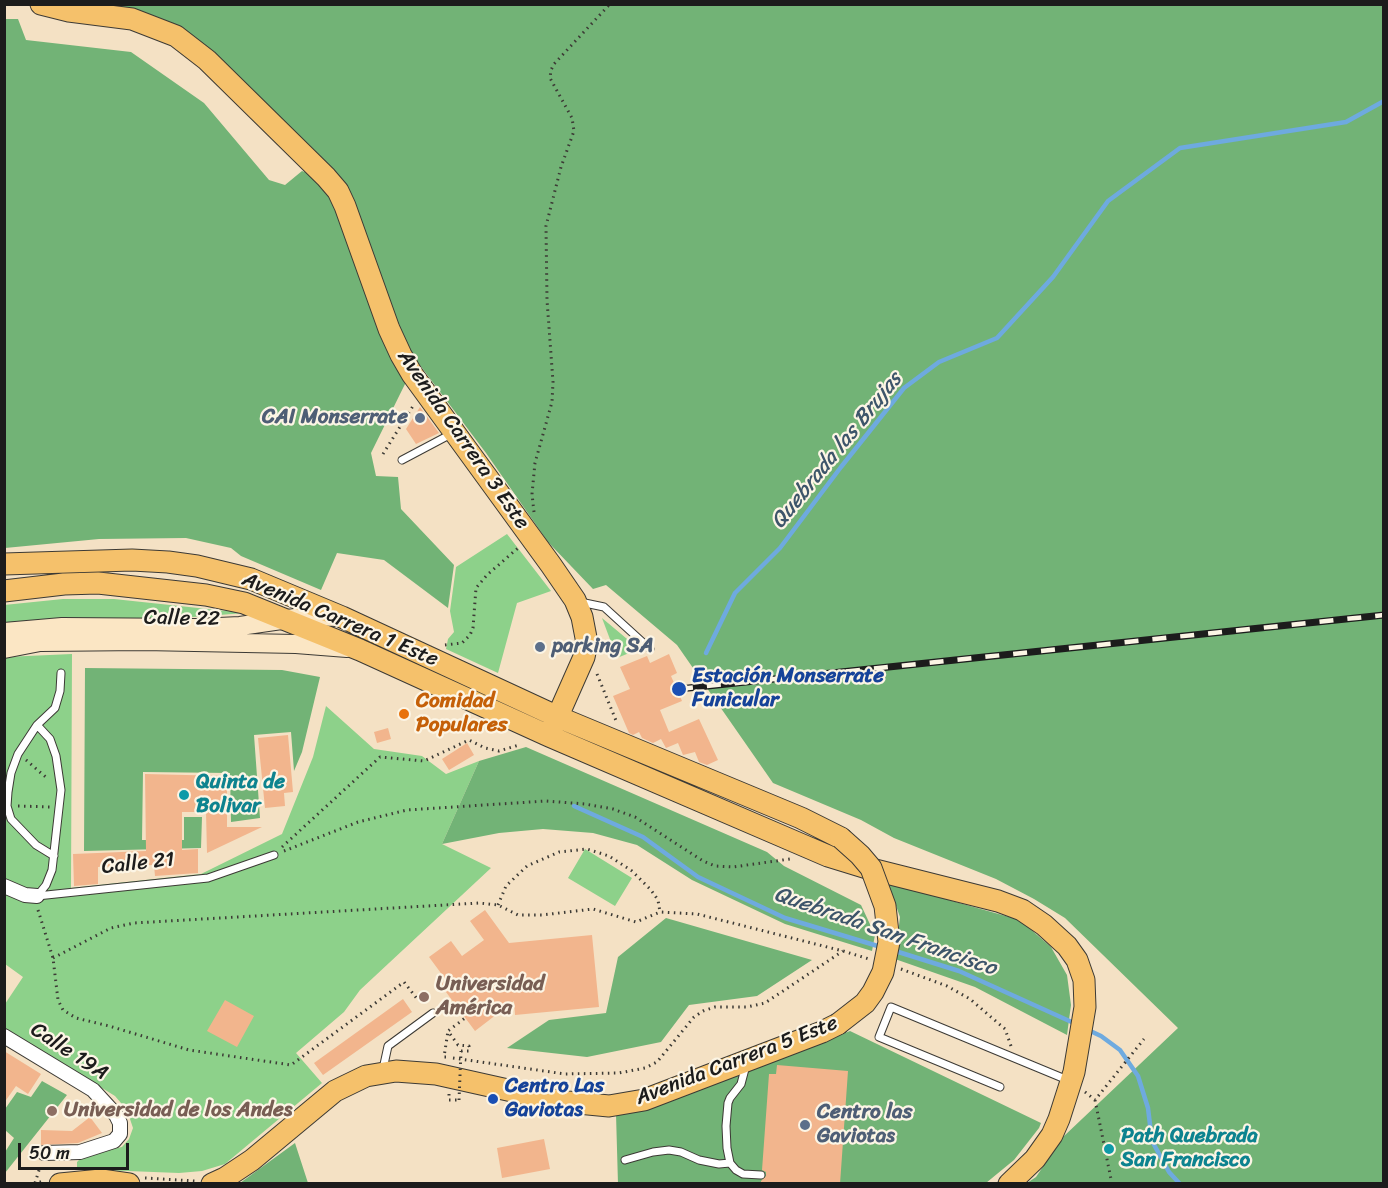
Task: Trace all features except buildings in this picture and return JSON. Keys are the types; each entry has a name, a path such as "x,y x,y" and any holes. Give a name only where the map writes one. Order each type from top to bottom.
{"main road":[{"name":"Avenida Carrera 3 Este","path":"41,4 69,11 132,19 176,36 207,60 338,191 401,356 575,600 582,617 587,643 584,657 549,736"},
{"name":"Avenida Carrera 1 Este","path":"4,564 132,560 197,566 251,579 342,617 558,717"},
{"name":"Avenida Carrera 1 Este","path":"4,591 80,583 144,587 227,599 285,619 360,650 549,736"},
{"name":"Avenida Carrera 5 Este","path":"208,1182 237,1170 252,1160 335,1091 356,1080 383,1072 442,1075 557,1101 609,1106 644,1100 822,1032 838,1024 865,1003 883,972 889,942 885,906 870,868 860,855 841,838 801,818 558,717"},
{"path":"549,736 837,859 998,900 1022,910 1044,925 1067,946 1077,960 1084,980 1082,1028 1072,1082 1052,1135 1035,1159 1009,1184"},
{"path":"52,1182 133,1180"}],"street":[{"name":"Calle 22","path":"4,632 62,627 240,626 309,616 342,617"},
{"name":"Calle 22","path":"4,649 40,642 144,641 282,643 360,650"},
{"name":"Calle 21","path":"4,886 25,895 37,896"},
{"name":"Calle 19A","path":"4,1036 93,1090 116,1115 120,1123 120,1134 114,1141 80,1152 44,1153"}],"lane":[{"path":"402,460 455,432"},
{"path":"575,600 604,607 650,649"},
{"path":"54,856 36,845 21,831 11,819 7,806 11,773 18,754 37,725 55,708 60,691 61,673"},
{"path":"37,725 50,740 56,756 61,790 52,870 46,885 37,896"},
{"name":"Calle 21","path":"37,896 208,878 274,855"},
{"path":"1000,1087 879,1037 891,1007 1072,1082"},
{"path":"383,1072 388,1046 433,1013"},
{"path":"747,1059 741,1084 730,1098 726,1114 728,1148 730,1163 736,1170 743,1174 762,1175"},
{"path":"625,1160 669,1150 681,1152 699,1160 719,1164 730,1163"}],"path":[{"path":"444,645 462,643 470,635 473,628 476,588 487,574 531,538 534,517 532,494 535,463 553,392 553,361 547,300 546,226 561,167 574,131 572,118 550,78 550,70 609,5"},
{"path":"383,454 424,389"},
{"path":"594,666 619,728"},
{"path":"615,720 622,717"},
{"path":"274,855 380,757 424,761 469,740 485,748 498,751 519,745"},
{"path":"18,754 61,790"},
{"path":"274,855 358,822 406,810 546,801 613,808 635,817 703,861 715,866 733,867 795,858"},
{"path":"7,806 60,807"},
{"path":"498,905 506,886 527,866 559,852 587,849 609,856 632,871 658,900 660,912"},
{"path":"37,896 39,915 53,958 58,1000 63,1010 76,1018 189,1050 291,1065 404,982 418,1000"},
{"path":"53,958 105,931 134,923 459,903 498,905 518,915 542,915 593,909 636,922 660,912 697,914 878,962"},
{"path":"465,1018 448,1030 444,1057 565,1074 619,1073 645,1068 657,1062 694,1017 703,1011 715,1007 747,1007 765,1003 843,951"},
{"path":"898,968 947,986 970,999 1005,1029 1013,1057"},
{"path":"448,1030 458,1045 469,1046 469,1052 461,1051 459,1100 449,1100 449,1092"},
{"path":"1095,1100 1144,1039"},
{"path":"449,1068 460,1071"},
{"path":"1072,1082 1095,1100 1112,1184"},
{"path":"44,1153 35,1183 52,1182"},
{"path":"133,1180 208,1182"}],"green space":[{"path":"107,5 1383,5 1383,1183 1027,1183 1036,1177 1063,1137 1178,1028 1065,918 1034,899 996,879 894,838 861,820 773,783 677,645 606,585 593,589 548,542 486,453 416,360 400,331 365,233 187,34 149,14"},
{"path":"4,19 18,19 26,40 131,52 204,103 269,180 285,185 302,171 323,179 406,382 371,453 376,476 398,477 401,509 454,565 448,608 384,560 337,553 321,590 241,556 231,548 186,538 99,539 5,548"},
{"path":"507,534 551,591 517,603 498,673 446,649 448,639 454,632 450,611 456,567"},
{"path":"63,599 114,599 245,613 167,619 5,625 4,605"},
{"path":"602,618 639,649 617,658"},
{"path":"72,654 71,888 201,874 282,834 313,757 326,706 374,749 422,756 446,774 479,761 442,844 491,868 360,990 344,1012 296,1053 322,1083 225,1164 202,1171 179,1173 77,1169 77,1162 84,1155 122,1147 129,1139 133,1128 127,1110 115,1096 5,1028 5,1004 23,977 5,964 5,657"},
{"path":"85,668 282,670 320,677 302,752 294,771 291,732 254,735 260,818 231,822 230,773 143,772 142,840 184,840 184,817 202,817 201,848 84,851"},
{"path":"526,747 767,852 784,866 861,905 875,935 872,951 785,924 692,880 637,845 593,833 543,829 499,833 442,844 479,761"},
{"path":"585,849 632,878 615,906 568,878"},
{"path":"888,883 1020,920 1051,947 1067,975 1071,1005 1067,1035 975,987 895,959 900,917"},
{"path":"666,918 812,960 757,996 689,1005 661,1042 587,1057 507,1048 549,1020 606,1013 618,957"},
{"path":"850,1031 1041,1123 1039,1128 1014,1160 986,1183 618,1184 616,1114 658,1106"},
{"path":"42,1081 67,1095 5,1173 5,1152 14,1138 5,1130 5,1109 17,1092 31,1097"},
{"name":"Universidad de los Andes","path":"295,1143 308,1183 240,1183"}],"waterway":[{"name":"Quebrada las Brujas","path":"706,653 735,593 780,548 904,388 939,362 997,338 1053,277 1108,201 1180,148 1346,122 1384,101"},
{"name":"Quebrada San Francisco","path":"574,806 643,837 698,877 785,918 881,947"},
{"name":"Quebrada San Francisco","path":"892,950 959,971 1076,1024"},
{"name":"Quebrada San Francisco","path":"1086,1029 1101,1036 1120,1050 1138,1076 1148,1108 1152,1141 1169,1172 1180,1184"}],"railway":[{"path":"679,689 1384,615"}],"place":[{"name":"CAI Monserrate","path":"420,418"},
{"name":"parking SA","path":"540,647"},
{"name":"Estación Monserrate Funicular","path":"679,689"},
{"name":"Comidad Populares","path":"404,714"},
{"name":"Quinta de Bolivar","path":"184,795"},
{"name":"Universidad América","path":"424,997"},
{"name":"Centro Las Gaviotas","path":"493,1099"},
{"name":"Universidad de los Andes","path":"52,1111"},
{"name":"Centro las Gaviotas","path":"805,1125"},
{"name":"Path Quebrada San Francisco","path":"1109,1149"}]}
